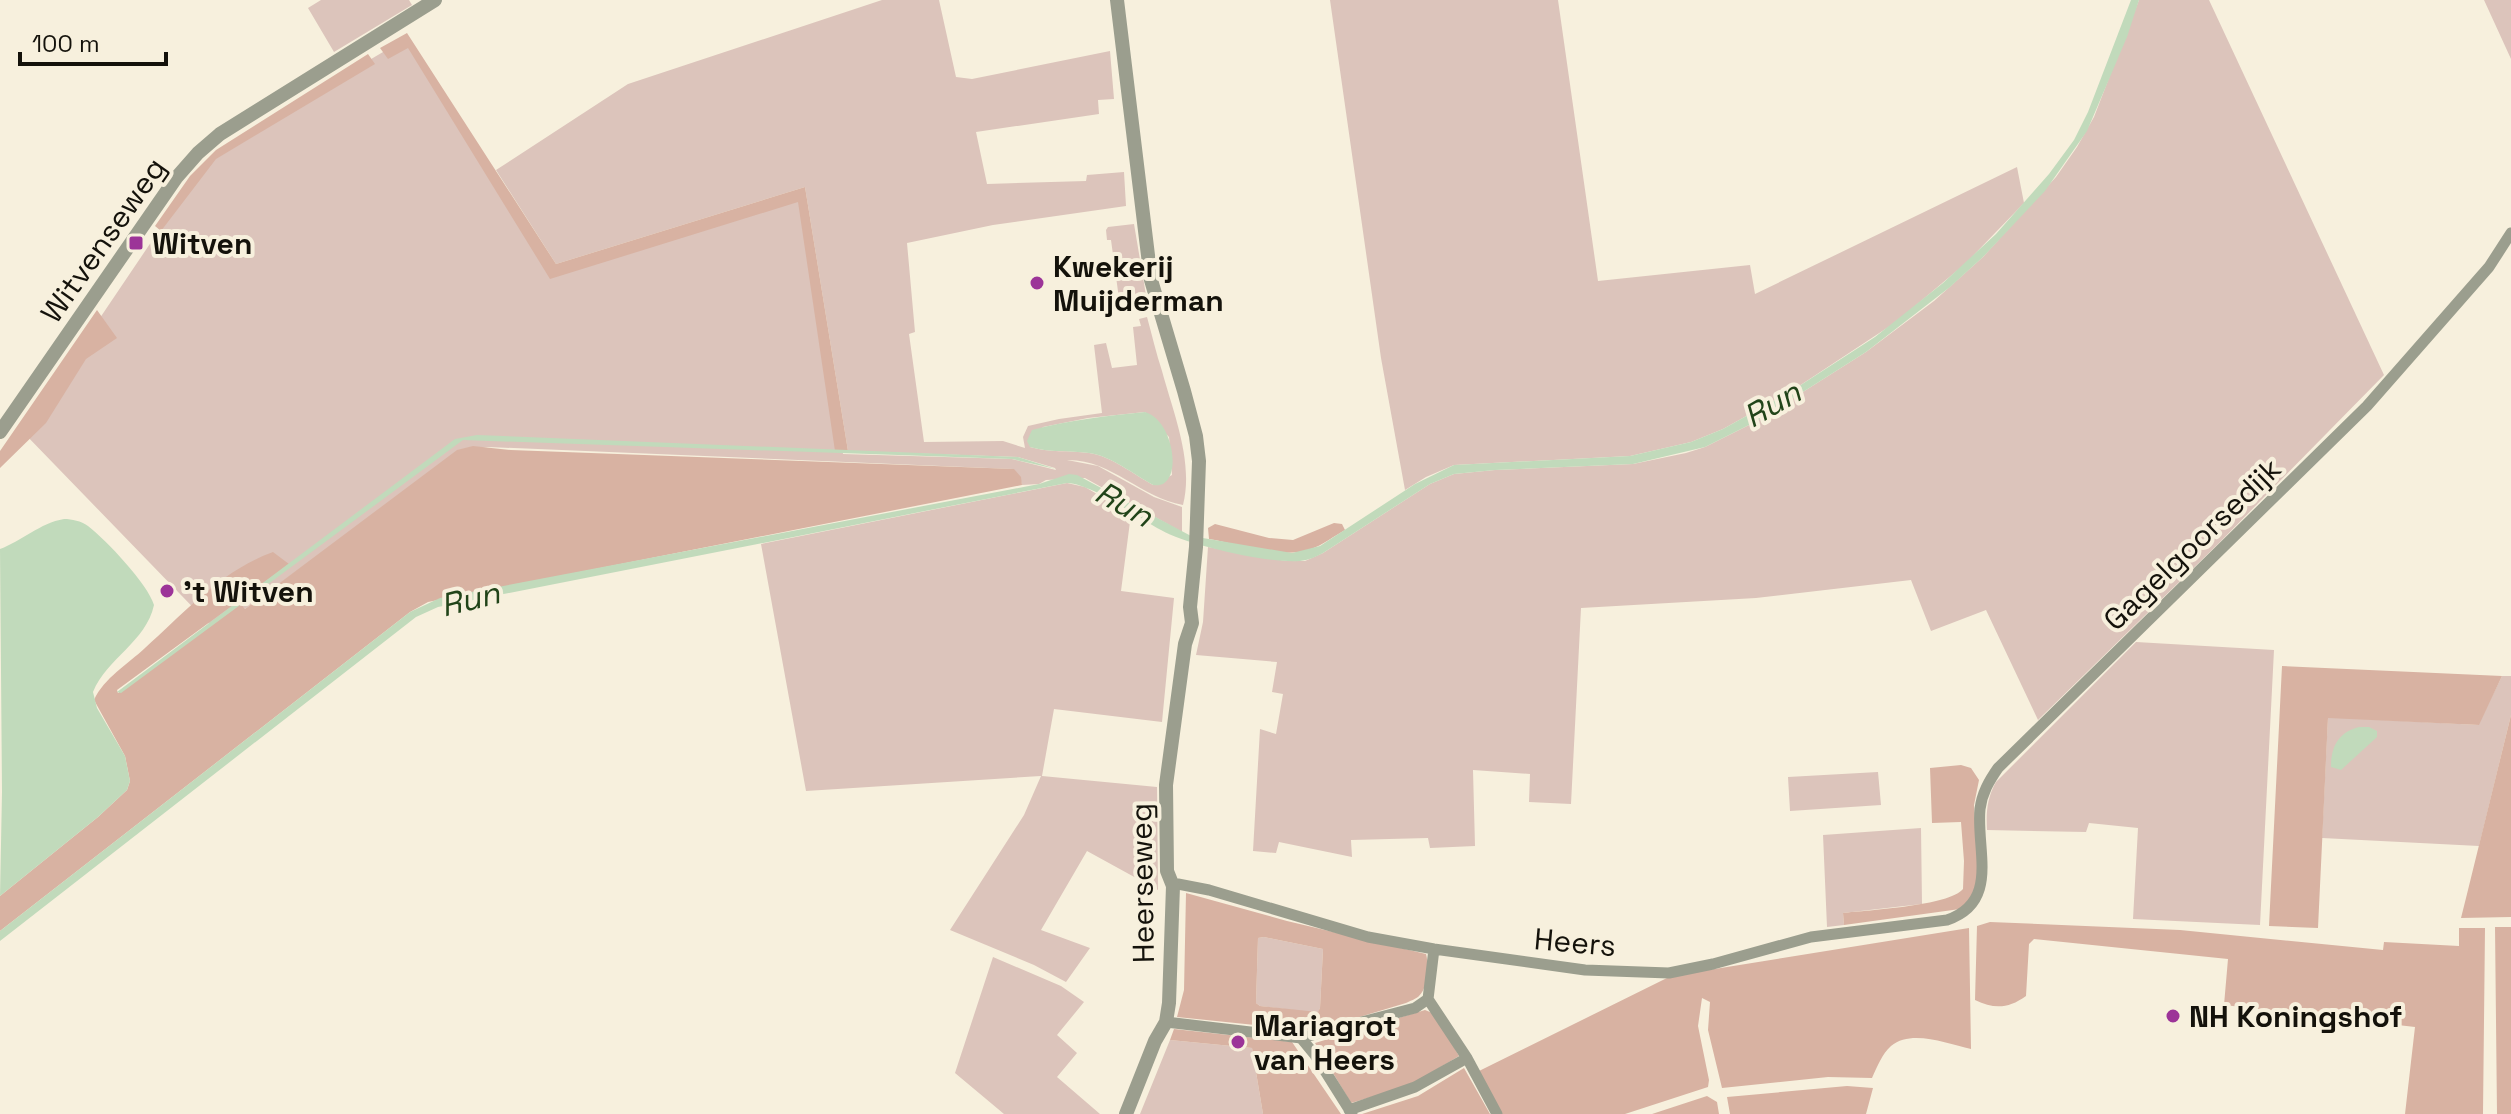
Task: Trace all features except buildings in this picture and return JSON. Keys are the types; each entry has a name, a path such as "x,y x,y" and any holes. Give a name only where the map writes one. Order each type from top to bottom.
{"street":[{"name":"Witvenseweg","path":"0,432 176,178 198,153 220,134 435,0"},
{"name":"Heerseweg","path":"1117,0 1151,280 1196,436 1199,461 1190,607 1182,624 1185,644 1166,785 1167,871 1173,886 1166,1022 1155,1041 1126,1114"},
{"name":"Gagelgoorsedijk","path":"1970,913 1981,886 1982,798 1998,768 2367,406 2480,278 2511,233"},
{"name":"Heers","path":"1173,886 1178,884 1209,890 1368,937 1434,949 1585,970 1669,973 1811,937 1947,920 1970,913"},
{"path":"1434,949 1428,999 1467,1058 1497,1114"},
{"path":"1166,1022 1301,1038 1415,1008 1428,999"},
{"path":"1301,1038 1350,1112 1415,1087 1467,1058"}],"shaded area":[{"path":"321,0 409,0 412,5 334,52 308,8"},
{"path":"882,0 939,0 956,77 972,79 1110,51 1114,99 1098,100 1099,114 976,132 987,184 1086,181 1087,175 1124,172 1126,206 993,225 907,243 915,332 909,334 924,442 1003,441 1025,448 1023,437 1028,426 1102,413 1094,345 1106,343 1112,368 1137,365 1133,327 1141,326 1139,319 1147,317 1184,455 1186,489 1183,505 1153,495 1098,466 1154,497 1182,507 1182,532 1085,478 1022,485 1013,469 488,447 461,450 245,609 242,606 212,627 23,432 209,160 268,120 405,39 552,268 802,192 843,454 1012,459 1056,470 1018,457 848,451 805,187 556,264 496,170 628,84","holes":["1145,412 1169,437 1172,475 1153,485 1097,455 1030,447 1043,427"]},
{"path":"1330,0 1558,0 1598,281 1750,265 1755,294 2017,167 2024,203 1966,263 1896,322 1793,390 1723,429 1691,442 1630,456 1454,465 1405,490 1381,358"},
{"path":"2139,0 2209,0 2384,375 2219,543 2038,720 1986,610 1931,631 1911,580 1756,598 1581,608 1571,804 1529,802 1530,774 1473,770 1475,846 1430,848 1428,838 1351,840 1352,857 1279,842 1276,853 1253,851 1260,729 1276,734 1283,694 1272,692 1277,662 1196,655 1203,622 1208,547 1286,561 1305,561 1323,553 1430,484 1454,474 1633,464 1705,447 1757,421 1866,352 1934,301 1983,257 2056,177 2094,117"},
{"path":"2484,0 2511,0 2511,59"},
{"path":"407,33 556,264 805,187 848,451 835,451 798,202 550,279 408,48 388,59 380,48"},
{"path":"368,54 375,64 216,159 161,231 155,226 190,176 216,150"},
{"path":"1134,224 1148,307 1119,311 1116,307 1120,306 1111,240 1107,240 1106,230 1108,227"},
{"path":"97,310 117,338 86,359 46,423 0,468 0,451"},
{"path":"473,446 1014,469 1021,477 1022,485 428,602 410,612 0,931 0,896 127,790 130,781 125,756 94,700 110,678 205,593 237,570 273,552 289,564 117,690 118,693 241,604 245,609 457,450"},
{"path":"1067,483 1085,487 1131,514 1121,591 1174,598 1162,722 1054,709 1042,776 1157,787 1158,890 1087,851 1041,930 1090,948 1066,982 1034,965 950,930 1024,815 1041,776 806,791 761,544"},
{"path":"1334,523 1342,524 1345,530 1315,547 1286,553 1209,539 1208,528 1215,524 1269,538 1293,540"},
{"path":"2136,642 2274,650 2260,925 2133,919 2138,828 2089,823 2086,832 1987,830 1988,805 1996,782"},
{"path":"2282,666 2502,676 2479,725 2328,718 2318,928 2269,926"},
{"path":"2502,676 2511,676 2511,715 2479,846 2322,838 2328,717 2478,725"},
{"path":"2511,715 2511,917 2461,918 2467,894"},
{"path":"1961,765 1971,768 1979,780 1974,805 1978,860 1976,894 1960,909 1844,925 1843,913 1942,900 1963,889 1961,822 1932,823 1930,768"},
{"path":"1878,772 1881,805 1790,811 1788,777"},
{"path":"1921,828 1922,904 1843,913 1844,925 1827,927 1823,835"},
{"path":"1186,893 1426,954 1427,958 1426,982 1417,998 1313,1031 1177,1017 1184,990","holes":["1258,938 1323,949 1318,1012 1256,1003"]},
{"path":"1990,922 2180,930 2383,950 2384,942 2459,946 2459,928 2485,928 2483,1114 2405,1114 2415,1027 2224,1005 2228,959 2034,939 2029,944 2026,996 2007,1005 1982,1003 1975,1000 1977,926"},
{"path":"2495,927 2511,927 2511,1114 2497,1114"},
{"path":"1969,928 1971,1049 1930,1039 1899,1041 1885,1053 1872,1078 1828,1077 1722,1088 1708,1030 1710,1002 1702,998 1698,1026 1708,1087 1625,1114 1501,1114 1479,1071 1671,976"},
{"path":"1258,938 1323,949 1318,1013 1256,1003"},
{"path":"993,957 1061,986 1084,1002 1057,1035 1077,1053 1057,1077 1100,1114 1004,1114 955,1073"},
{"path":"1425,1010 1435,1014 1459,1056 1409,1086 1351,1103 1315,1043"},
{"path":"1174,1029 1292,1042 1341,1114 1263,1114 1252,1048 1170,1040"},
{"path":"1170,1040 1252,1048 1263,1114 1140,1114"},
{"path":"1464,1068 1490,1114 1362,1114 1418,1096"},
{"path":"1847,1086 1873,1088 1866,1114 1730,1114 1727,1097"},
{"path":"1707,1096 1717,1102 1719,1114 1652,1114"}],"water":[{"name":"Run","path":"2131,0 2139,0 2127,37 2087,131 2045,191 1983,257 1950,287 1866,352 1757,421 1705,447 1633,464 1454,474 1430,484 1323,553 1300,561 1250,556 1189,542 1161,530 1102,495 1067,483 438,607 416,617 0,941 0,931 410,612 440,598 1039,484 1069,474 1077,475 1191,536 1292,553 1320,546 1415,484 1454,465 1630,456 1691,442 1723,429 1793,390 1875,337 1943,283 1996,234 2049,174 2074,140 2088,112"},
{"path":"1145,412 1156,418 1169,441 1172,467 1163,484 1153,485 1097,455 1037,449 1030,447 1027,441 1032,430"},
{"path":"477,435 1018,457 1056,469 1012,459 463,440 121,693 117,692 455,439"},
{"name":"'t Witven","path":"64,519 85,524 105,541 135,574 154,605 143,629 107,669 93,692 97,708 125,756 130,781 127,790 98,817 0,896 0,549 47,524"},
{"path":"2359,727 2377,731 2377,737 2341,770 2331,767 2341,736"}],"place":[{"name":"Witven","path":"136,243"},
{"name":"Kwekerij Muijderman","path":"1037,283"},
{"name":"'t Witven","path":"167,591"},
{"name":"NH Koningshof","path":"2173,1016"},
{"name":"Mariagrot van Heers","path":"1238,1042"}]}
